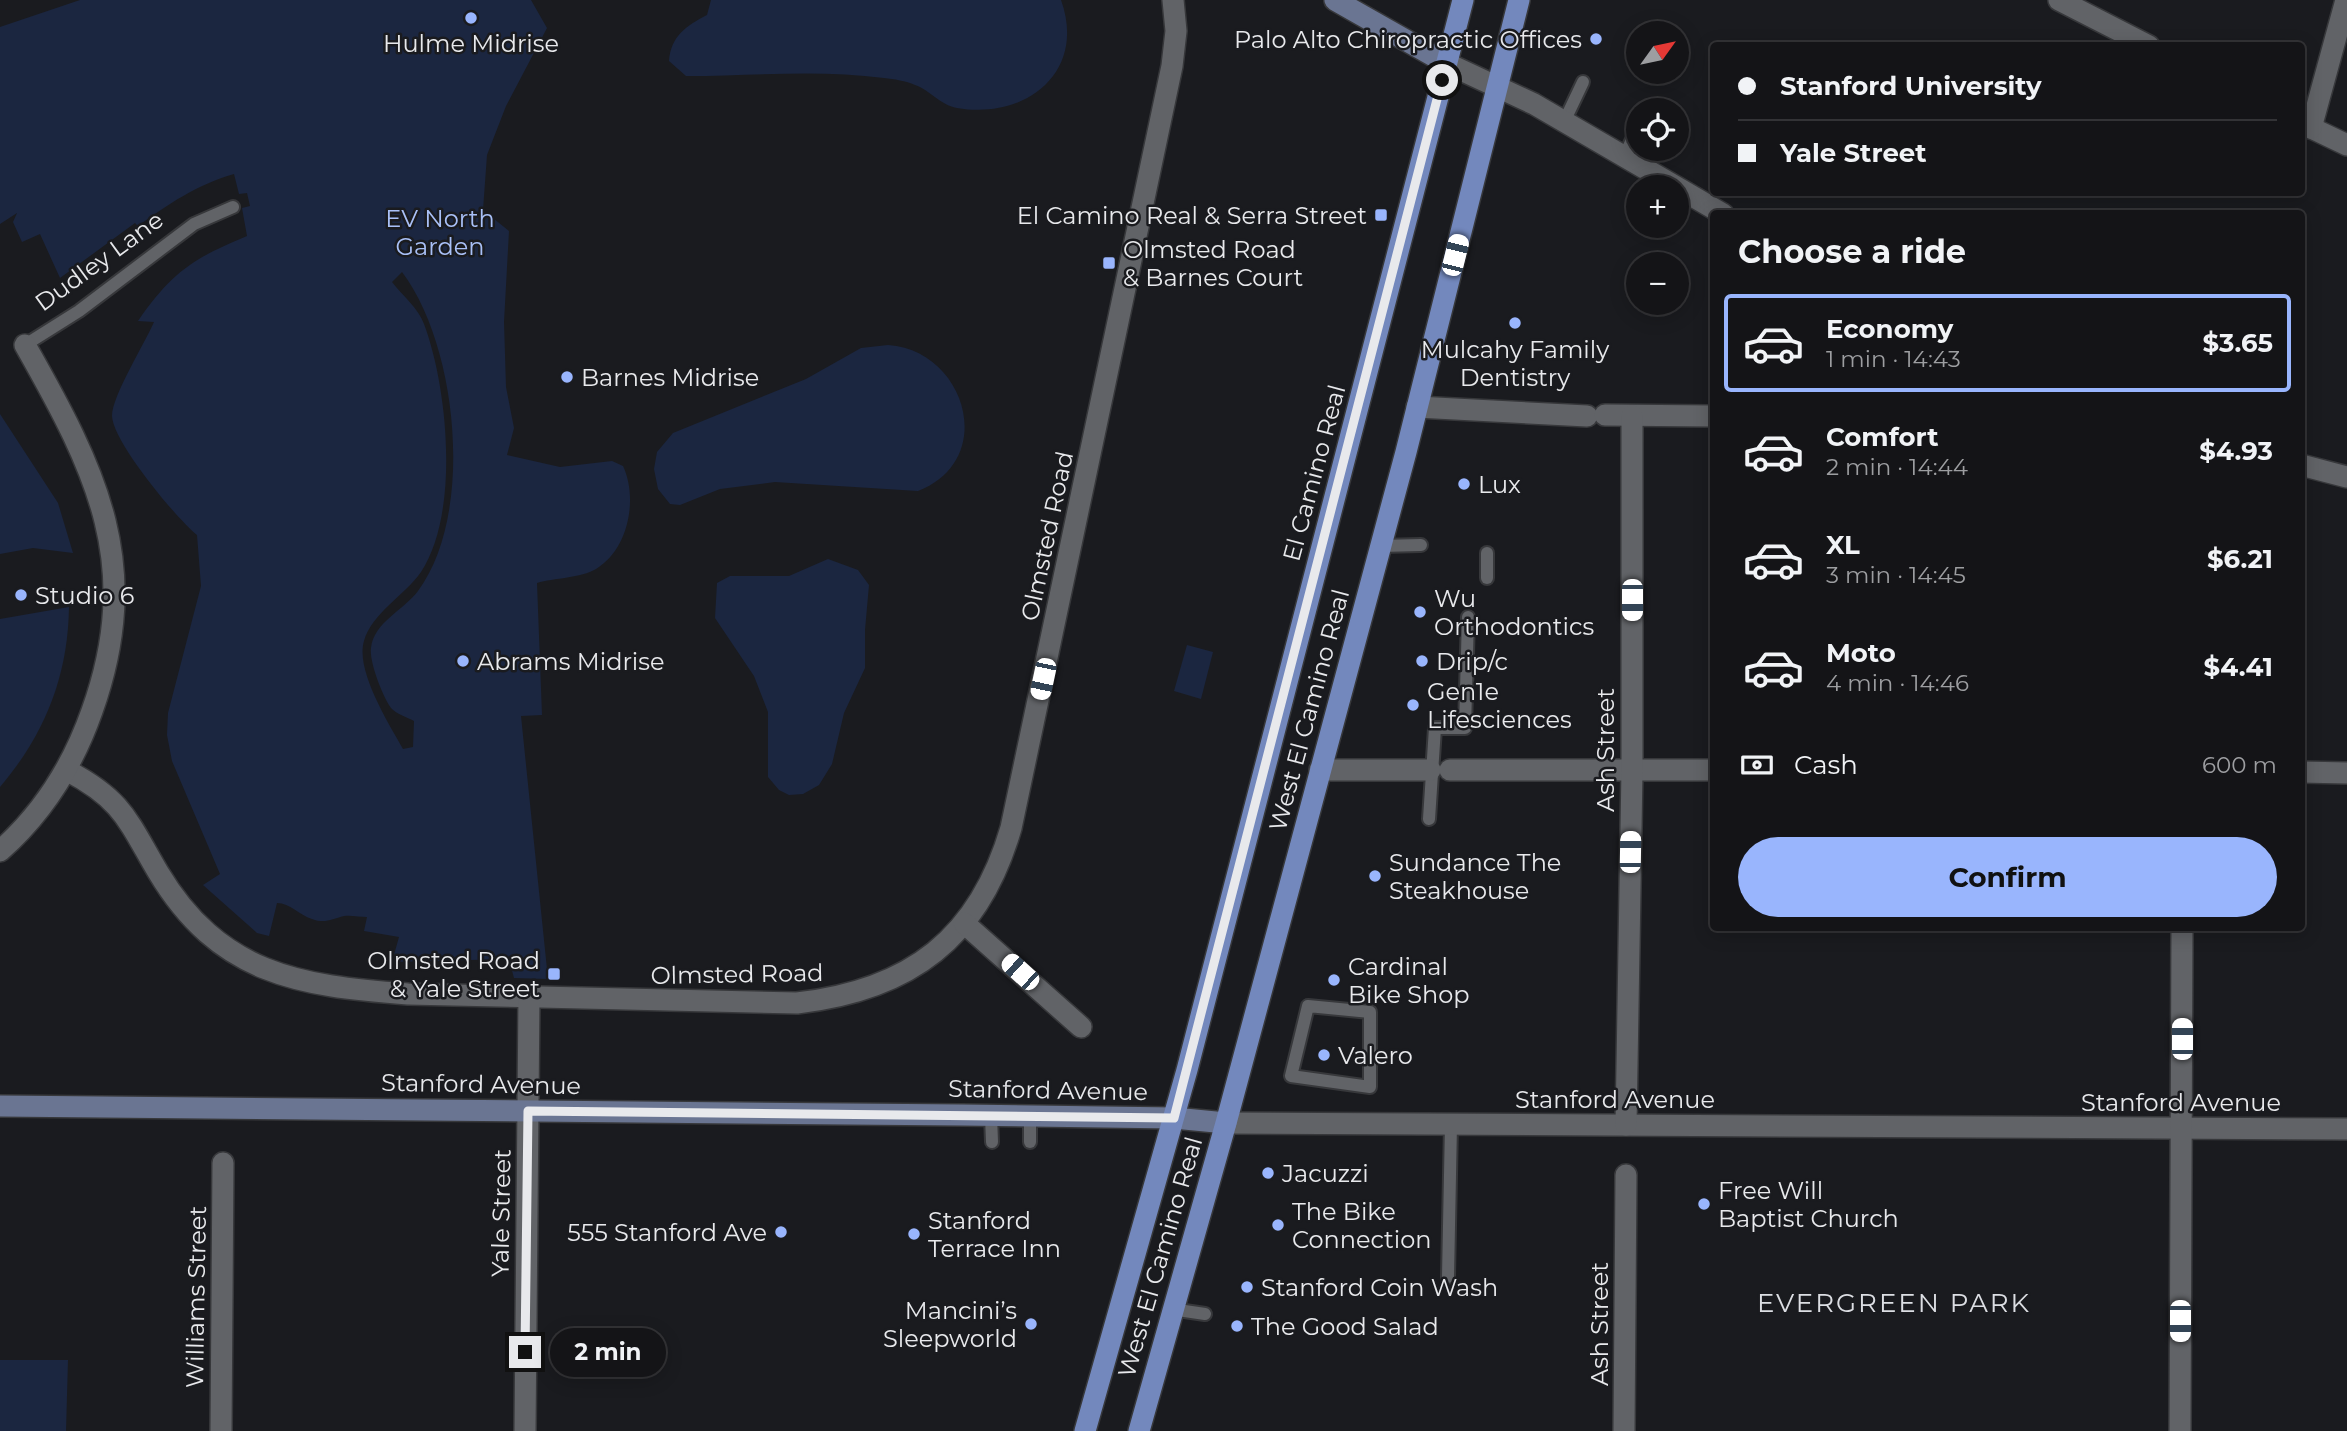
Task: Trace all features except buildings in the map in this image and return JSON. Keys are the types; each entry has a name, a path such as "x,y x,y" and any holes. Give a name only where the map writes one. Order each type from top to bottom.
{"main road":[{"name":"El Camino Real","path":"1216,958 1463,0"},
{"name":"West El Camino Real","path":"1139,1431 1171,1309 1226,1123 1417,407 1519,0"},
{"name":"West El Camino Real","path":"1085,1431 1174,1118 1216,958"}],"street":[{"name":"Olmsted Road","path":"68,771 107,796 129,819 176,901 202,930 229,952 261,968 293,979 355,990 408,994 529,995 676,1003 797,1003 837,999 872,988 906,972 937,950 964,923 985,897 1002,862 1172,66 1176,31 1173,0"},
{"path":"1335,0 1446,63 1497,86 1564,122 1716,210"},
{"path":"2346,0 2306,125 2347,145"},
{"path":"2072,3 2142,42"},
{"name":"Dudley Lane","path":"25,345 64,413 88,466 113,558 115,603 111,650 81,742 68,771"},
{"path":"1417,407 1596,416 1710,416"},
{"name":"Ash Street","path":"1626,1125 1632,770 1632,416"},
{"path":"2305,466 2347,477"},
{"path":"1320,770 1710,770"},
{"path":"0,851 27,823 68,771"},
{"path":"2305,772 2347,773"},
{"path":"964,923 1082,1027"},
{"path":"2180,1431 2182,931"},
{"name":"Yale Street","path":"525,1431 529,995"},
{"name":"Stanford Avenue","path":"0,1106 1030,1116 1174,1118 1226,1123 2347,1129"},
{"name":"Williams Street","path":"221,1431 223,1163"},
{"name":"Ash Street","path":"1624,1431 1626,1175"}],"lane":[{"path":"1564,122 1583,82"},
{"path":"1624,156 1626,152"},
{"name":"Dudley Lane","path":"25,345 79,311 194,224 233,207"},
{"path":"1380,545 1421,545"},
{"path":"1487,553 1487,578"},
{"path":"1429,818 1440,770 1435,728 1465,728 1468,617"},
{"path":"1308,1006 1370,1012 1370,1087 1292,1076 1308,1006"},
{"path":"991,1116 992,1142"},
{"path":"1030,1116 1030,1142"},
{"path":"1448,1277 1451,1124"},
{"path":"1171,1309 1205,1314"}],"green space":[{"name":"EV North Garden","path":"80,0 531,0 547,28 506,106 487,155 483,210 509,231 504,322 506,387 514,428 507,455 560,467 612,461 623,466 630,493 628,522 616,549 607,560 596,569 583,574 537,583 542,715 521,716 548,979 514,978 509,959 392,962 399,937 364,931 367,917 347,916 321,921 277,903 269,936 257,933 203,885 220,874 172,761 167,735 168,713 201,586 197,535 161,497 134,461 115,428 112,416 117,396 154,322 138,321 162,290 185,269 212,252 247,236 242,208 250,206 247,193 239,194 234,174 208,183 138,226 135,223 60,278 40,234 22,242 13,222 17,213 0,224 0,27","holes":["402,272 421,304 436,342 447,385 453,476 447,519 436,558 418,591 383,624 373,639 371,648 374,670 388,703 396,712 414,721 413,747 403,749 375,696 364,667 363,653 364,641 374,622 421,572 433,547 441,517 446,450 439,381 422,318 392,282"]},
{"path":"711,0 1061,0 1067,26 1065,49 1058,69 1045,86 1027,98 1006,106 982,110 951,106 920,87 888,78 810,73 686,76 669,61 670,52 681,33 707,15"},
{"path":"888,345 915,351 937,365 953,385 962,408 964,432 958,455 943,476 918,491 775,482 720,489 680,505 670,504 658,489 654,469 657,452 673,433 806,379 861,348"},
{"path":"0,414 58,503 73,553 33,548 0,554"},
{"path":"828,559 858,570 869,585 865,668 844,713 832,764 819,785 803,794 789,795 779,790 768,777 768,712 754,676 715,618 717,583 730,576 789,576"},
{"path":"69,607 64,657 51,703 30,746 0,787 0,619"},
{"path":"1187,645 1213,652 1201,699 1174,691"},
{"path":"0,1360 68,1360 66,1431 0,1431"}],"place":[{"name":"Hulme Midrise","path":"471,18"},
{"name":"Palo Alto Chiropractic Offices","path":"1596,39"},
{"name":"El Camino Real & Serra Street","path":"1381,215"},
{"name":"Olmsted Road & Barnes Court","path":"1109,263"},
{"name":"Mulcahy Family Dentistry","path":"1515,323"},
{"name":"Barnes Midrise","path":"567,377"},
{"name":"Lux","path":"1464,484"},
{"name":"Studio 6","path":"21,595"},
{"name":"Wu Orthodontics","path":"1420,612"},
{"name":"Abrams Midrise","path":"463,661"},
{"name":"Drip/c","path":"1422,661"},
{"name":"Gen1e Lifesciences","path":"1413,705"},
{"name":"Sundance The Steakhouse","path":"1375,876"},
{"name":"Olmsted Road & Yale Street","path":"554,974"},
{"name":"Cardinal Bike Shop","path":"1334,980"},
{"name":"Valero","path":"1324,1055"},
{"name":"Jacuzzi","path":"1268,1173"},
{"name":"Free Will Baptist Church","path":"1704,1204"},
{"name":"The Bike Connection","path":"1278,1225"},
{"name":"555 Stanford Ave","path":"781,1232"},
{"name":"Stanford Terrace Inn","path":"914,1234"},
{"name":"Stanford Coin Wash","path":"1247,1287"},
{"name":"Mancini’s Sleepworld","path":"1031,1324"},
{"name":"The Good Salad","path":"1237,1326"}],"district":[{"name":"EVERGREEN PARK","path":"1894,1303"}],"route":[{"path":"525,1352 528,1111 1174,1118 1442,80"}]}
